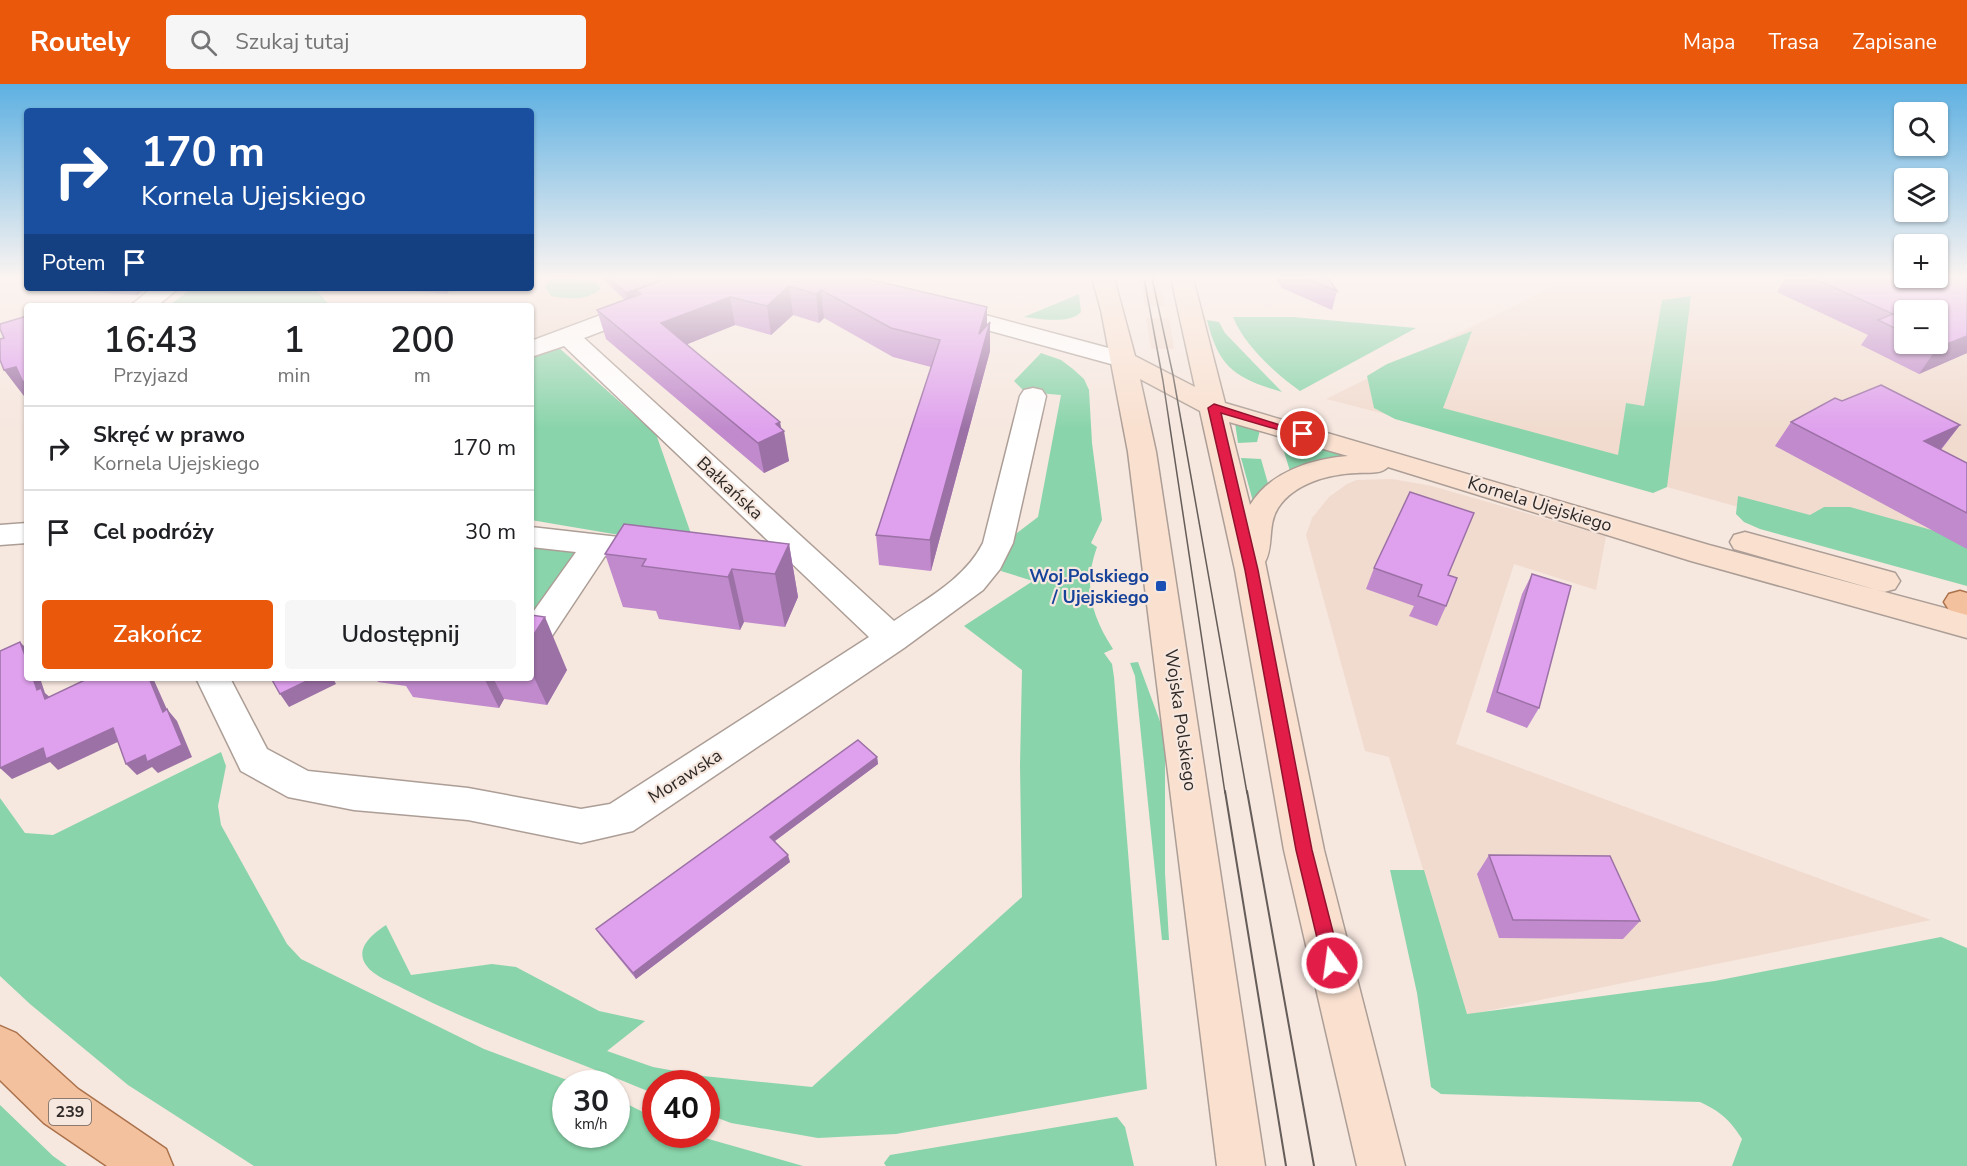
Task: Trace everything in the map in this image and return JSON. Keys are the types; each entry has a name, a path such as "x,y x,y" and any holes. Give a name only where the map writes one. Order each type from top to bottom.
{"main road":[{"name":"239","path":"0,1049 61,1106 149,1166"}],"street":[{"path":"534,349 587,328"},
{"name":"Kornela Ujejskiego","path":"1016,328 1122,359 1212,396 1439,473 1702,554 1965,611"},
{"name":"Wojska Polskiego","path":"1115,328 1142,452 1238,1144"},
{"path":"1195,328 1251,570 1304,850 1381,1166"},
{"name":"Bałkańska","path":"567,336 892,639"},
{"name":"Morawska","path":"214,681 254,760 301,786 354,794 468,804 581,826 619,819 892,639 972,582 989,562 998,543 1034,396"},
{"name":"Kornela Ujejskiego","path":"1212,396 1705,531 1965,611"},
{"path":"1251,570 1257,519 1275,494 1296,478 1324,468 1365,463 1439,473"},
{"path":"0,535 24,533"},
{"path":"534,537 677,554"},
{"path":"534,633 536,633 597,544"},
{"path":"766,565 820,571"}],"shaded area":[{"path":"534,328 559,328 534,338"},
{"path":"1148,328 1171,328 1174,349 1151,349"},
{"path":"1468,328 1894,328 1894,354 1948,354 1948,328 1967,328 1967,571 1667,487 1326,399"},
{"path":"1392,479 1432,486 1606,536 1596,590 1514,564 1456,744 1931,920 1467,1015 1389,757 1365,751 1306,535 1312,518 1329,497 1347,484 1357,480"}],"green space":[{"path":"1210,328 1223,328 1282,392 1252,382 1231,369 1217,350"},
{"path":"1238,328 1415,328 1300,391 1262,358"},
{"path":"1657,328 1687,328 1667,487 1653,493 1395,419 1374,408 1367,376 1387,364 1472,331 1443,408 1618,455 1626,403 1644,406"},
{"path":"558,347 656,434 696,548 534,521 534,356"},
{"path":"1041,353 1061,360 1073,369 1084,379 1089,390 1092,443 1102,520 1091,543 1097,547 1090,575 1090,587 1099,624 1113,649 1104,653 1112,664 1114,677 1147,1089 896,1134 818,1138 731,1123 720,1119 720,1078 812,1087 1022,897 1020,766 1022,670 964,626 1033,581 1001,571 1009,539 1038,517 1061,395 1025,392 1014,381"},
{"path":"1235,423 1260,430 1257,442 1238,443"},
{"path":"1284,436 1348,454 1349,457 1290,471 1281,442"},
{"path":"1241,458 1261,459 1269,487 1254,505"},
{"path":"1738,496 1810,515 1824,507 1850,507 1967,540 1967,586 1760,529 1744,522 1736,514"},
{"path":"547,542 559,550 576,552 576,555 544,607 534,610 534,548 542,549"},
{"path":"1138,662 1161,724 1165,749 1165,873 1169,940 1162,940 1135,676 1130,663"},
{"path":"221,752 226,766 218,806 221,825 287,944 301,959 484,1049 552,1074 552,1148 630,1148 630,1106 642,1112 642,1148 720,1148 720,1142 803,1166 254,1166 128,1085 30,1004 0,976 0,798 25,833 53,835"},
{"path":"1390,870 1424,870 1467,1014 1715,981 1941,937 1967,948 1967,1166 1732,1166 1742,1139 1724,1117 1700,1102 1441,1094 1431,1087 1417,993"},
{"path":"386,925 411,975 492,964 516,967 599,1011 645,1021 607,1051 653,1067 670,1070 642,1070 642,1089 630,1084 630,1070 594,1070 526,1043 434,1004 384,979 366,965 362,953 364,947 376,932"},
{"path":"0,1105 53,1156 67,1166 0,1166"},
{"path":"1117,1117 1125,1127 1134,1166 886,1166 884,1163 890,1155"}],"building":[{"path":"24,328 23,382 16,367 4,370 0,360 0,339 4,338 0,329"},
{"path":"619,328 668,328 780,422 776,424 784,431 758,443"},
{"path":"893,328 981,328 979,334 984,328 988,328 930,540 876,535 940,340"},
{"path":"1948,328 1967,328 1967,336 1948,344"},
{"path":"1881,385 1960,425 1924,441 1967,463 1967,513 1791,422 1835,398 1842,401"},
{"path":"1410,492 1474,513 1448,575 1457,578 1446,606 1418,596 1422,585 1374,568"},
{"path":"624,524 789,544 775,574 732,569 728,577 642,566 646,559 605,554"},
{"path":"1532,574 1571,586 1539,708 1497,692"},
{"path":"534,615 545,617 534,634"},
{"path":"20,642 24,653 24,681 34,681 37,690 41,688 45,699 83,681 150,681 163,712 167,709 182,745 147,762 145,755 126,764 113,728 46,759 43,748 0,768 0,651"},
{"path":"273,681 307,681 280,694"},
{"path":"858,740 877,757 770,837 788,855 633,973 596,929"},
{"path":"1489,855 1610,856 1640,921 1513,920"}],"tram line":[{"path":"1153,328 1225,793"},
{"path":"1163,328 1247,793"},
{"path":"1225,791 1286,1166"},
{"path":"1247,791 1314,1166"}],"place":[{"name":"Woj.Polskiego / Ujejskiego","path":"1161,586"}],"route":[{"path":"1303,434 1214,408 1251,570 1304,850 1332,963"}]}
